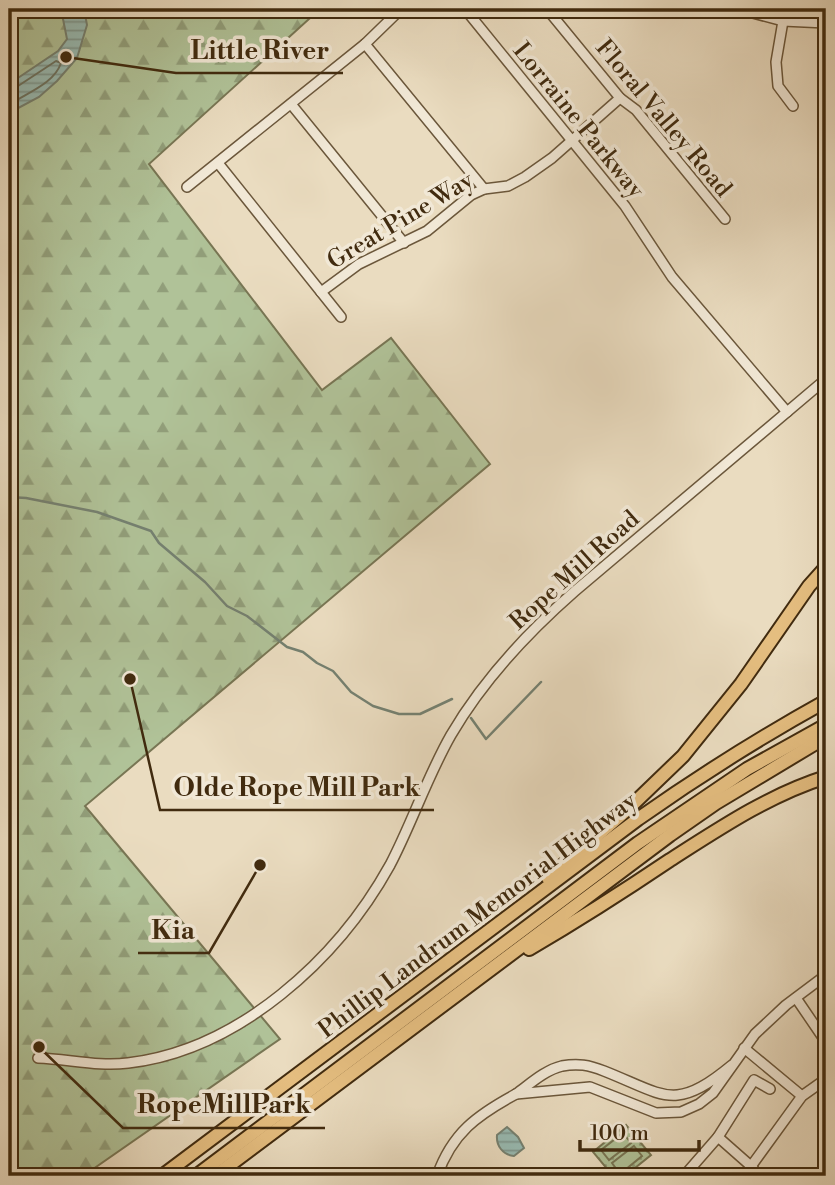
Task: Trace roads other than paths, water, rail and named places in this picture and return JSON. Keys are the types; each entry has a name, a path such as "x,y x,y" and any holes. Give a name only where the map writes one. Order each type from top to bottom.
{"highway":[{"path":"492,929 647,791 683,755 741,684 809,586 826,567"},
{"name":"Phillip Landrum Memorial Highway","path":"162,1176 686,785 763,736 826,701"},
{"path":"196,1176 638,843 747,769 826,725"},
{"path":"215,1176 679,829 778,764 826,737"},
{"path":"486,973 570,925 731,821 773,799 826,777"}],"street":[{"path":"187,187 365,44 401,9"},
{"name":"Lorraine Parkway","path":"464,9 625,206 672,277 787,412"},
{"name":"Floral Valley Road","path":"547,9 620,98 636,110 725,219"},
{"path":"738,9 783,21 826,23"},
{"path":"783,21 776,62 778,86 793,106"},
{"path":"365,44 484,189"},
{"name":"Great Pine Way","path":"321,292 359,264 427,231 471,195 484,189 508,186 525,177 552,158 620,98"},
{"path":"291,104 404,243"},
{"path":"218,163 341,317"},
{"name":"Rope Mill Road","path":"38,1058 127,1064 193,1048 256,1013 307,972 342,937 368,901 391,863 426,782 452,734 478,694 535,626 826,379"},
{"path":"516,1094 590,1087 656,1113 681,1112 699,1104 713,1093 755,1034 786,1005 826,975"},
{"path":"796,998 826,1042"},
{"path":"744,1048 802,1096"},
{"path":"437,1176 443,1159 462,1129 490,1108 560,1066 586,1064 656,1094 675,1096 694,1092 732,1065"},
{"path":"744,1176 802,1096 826,1079"},
{"path":"684,1176 718,1137 754,1080 770,1089"},
{"path":"718,1137 752,1167 758,1176"}],"water":[{"path":"61,9 84,9 87,25 77,58 39,97 9,113 9,84 58,51 67,39"},
{"path":"507,1127 518,1137 524,1148 514,1156 504,1152 498,1143 497,1135"}],"waterway":[{"path":"9,497 97,512 151,531 159,543 205,582 227,606 247,616 287,647 303,652 333,671 351,692 373,706 399,714 420,714 452,699"},
{"path":"471,718 486,739 541,682"}],"place":[{"name":"Little River","path":"66,57"},
{"name":"Olde Rope Mill Park","path":"130,679"},
{"name":"Kia","path":"260,865"},
{"name":"RopeMillPark","path":"39,1047"}]}
